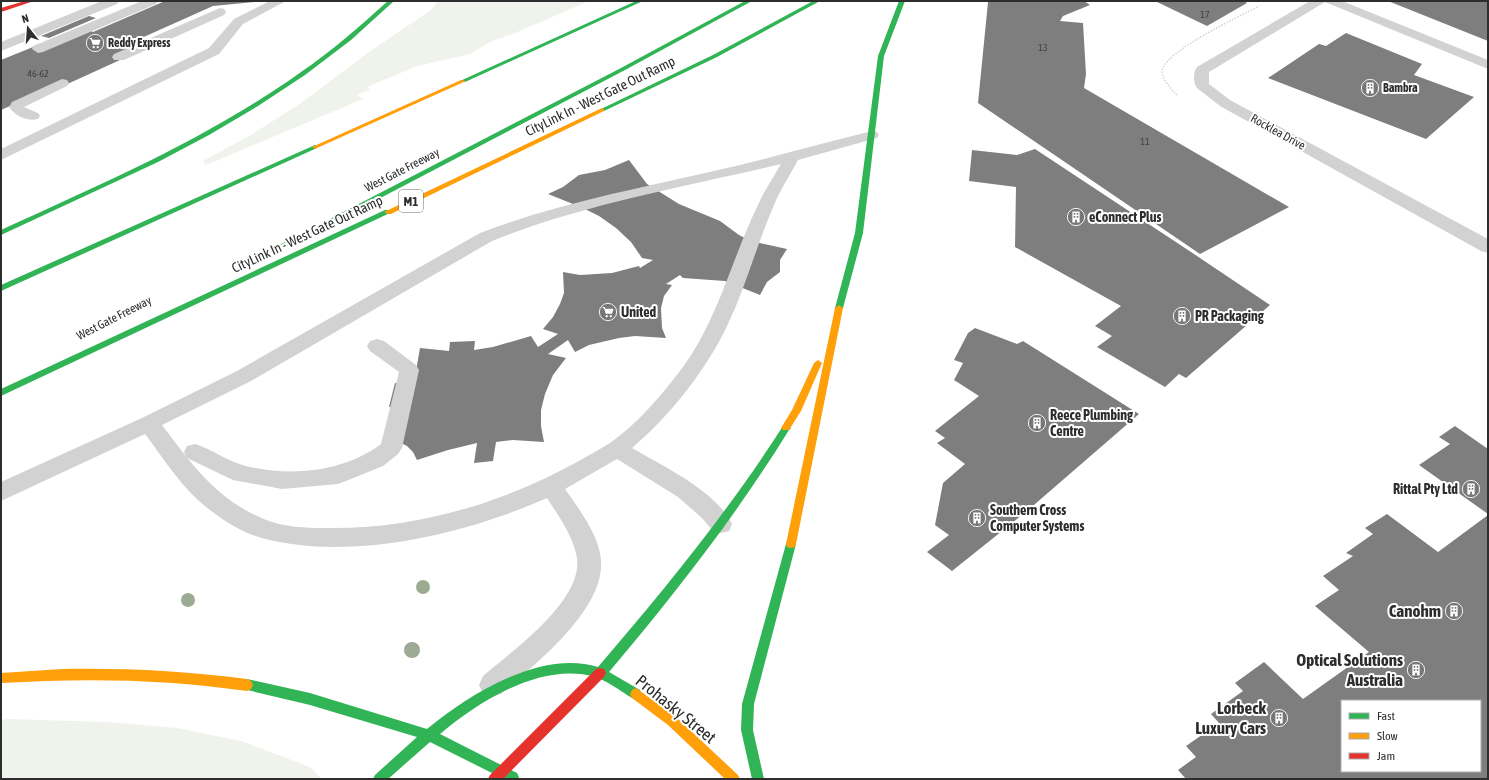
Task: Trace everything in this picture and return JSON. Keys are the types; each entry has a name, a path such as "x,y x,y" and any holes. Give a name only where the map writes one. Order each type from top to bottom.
{"main road":[{"path":"1,10 31,1"},
{"path":"1,233 120,178 236,116 324,60 366,26 390,1"},
{"path":"1,288 640,1"},
{"name":"West Gate Freeway","path":"263,255 623,69 749,1"},
{"name":"CityLink In - West Gate Out Ramp","path":"1,392 455,181 743,42 817,1"},
{"path":"758,779 747,730 748,704 795,527 834,329 859,233 882,56 885,43 902,1"},
{"name":"West Gate Freeway","path":"1,392 171,303"},
{"path":"494,779 600,674 662,601 721,524 759,472 796,411 834,329"},
{"name":"Prohasky Street","path":"379,779 429,735 479,696 513,678 546,670 572,668 600,674 641,696 734,779"},
{"path":"1,678 95,674 189,677 256,687 318,701 429,735 516,779"}],"street":[{"name":"Rocklea Drive","path":"1319,1 1202,70 1202,85 1225,103 1488,247"},
{"path":"1331,1 1488,65"}],"lane":[{"path":"1,47 52,24 113,1"},
{"path":"38,49 152,1"},
{"path":"1,155 214,51 222,44 230,30 242,19 280,1"},
{"path":"119,58 220,12"},
{"path":"33,116 18,110 16,107 17,104 62,83"},
{"path":"1,492 149,423 244,376 486,237 506,229 579,208 837,146 872,135"},
{"path":"149,423 194,483 222,507 262,529 300,537 352,538 386,535 421,529 477,515 514,503 552,486 617,449 642,428 686,377 704,351 719,324 766,204 793,156"},
{"path":"195,452 241,474 282,480 338,475 375,460 390,448 409,370 377,346"},
{"path":"617,449 685,490 702,503 721,524"},
{"path":"479,696 548,636 565,616 584,585 589,560 586,548 582,537 552,486"}],"shaded area":[{"path":"438,1 589,1 515,33 490,42 470,54 417,66 367,87 370,90 357,95 363,99 206,165 203,161 251,135 301,103 369,52 431,10"},
{"path":"1,720 105,722 177,728 241,741 310,767 322,779 1,779"}],"building":[{"path":"165,1 254,2 213,6 128,44 135,47 119,57 120,60 63,86 62,83 1,110 1,60 33,47 89,30 93,32"},
{"path":"1084,1 1090,5 1063,16 1060,21 1083,23 1086,74 1084,88 1289,207 1200,254 978,103 988,2"},
{"path":"1155,1 1244,1 1247,3 1207,26"},
{"path":"1388,1 1488,1 1488,41"},
{"path":"89,16 96,18 49,38 41,36"},
{"name":"Bambra","path":"1346,33 1422,64 1414,75 1474,97 1426,139 1268,78 1319,44 1326,46"},
{"path":"1035,149 1270,305 1186,378 1179,374 1165,387 1097,347 1112,336 1095,326 1121,306 1015,247 1016,187 969,181 972,150 1017,155"},
{"path":"629,160 647,184 679,204 720,221 739,235 751,241 787,249 780,260 780,272 767,282 760,295 725,281 683,278 680,275 666,284 672,285 664,296 661,308 662,328 666,338 635,336 619,338 589,345 575,352 568,340 548,354 566,358 553,375 545,394 541,410 541,426 544,442 513,440 496,442 493,461 474,463 477,443 417,460 413,452 407,446 397,441 404,407 389,407 395,383 414,382 420,348 449,351 450,342 475,341 474,350 493,347 531,336 538,347 558,334 543,329 553,317 564,293 563,272 580,275 612,273 639,266 640,268 653,260 642,258 631,242 616,228 599,216 548,194 563,187 579,175 605,170"},
{"name":"Reece Plumbing Centre","path":"975,328 1017,344 1023,341 1139,414 1027,511 952,571 927,552 949,535 935,525 943,483 965,464 937,443 945,438 935,431 979,396 954,380 963,363 954,360 968,333"},
{"name":"Rittal Pty Ltd","path":"1455,426 1488,449 1488,514 1419,465 1450,444 1439,437"},
{"path":"1387,514 1438,552 1488,515 1488,779 1186,779 1178,770 1196,757 1186,746 1219,723 1211,714 1243,691 1235,683 1264,662 1303,699 1369,652 1315,606 1339,590 1323,576 1353,556 1346,553 1373,534 1365,528"}],"traffic: fast":[{"path":"1,233 156,160 206,134 256,105 303,74 349,39 391,1"},
{"path":"463,81 640,1"},
{"path":"274,250 623,69 749,1"},
{"path":"602,110 715,56 817,1"},
{"path":"839,308 859,233 881,56 902,1"},
{"path":"1,288 315,147"},
{"path":"1,393 388,212"},
{"path":"600,673 650,614 722,524 766,461 786,428"},
{"path":"758,779 747,730 748,704 791,544"},
{"path":"379,779 417,745 457,713 478,699 523,677 554,670 572,668 584,669 607,676 636,694"},
{"path":"247,685 310,699 429,735"},
{"path":"429,735 513,777"}],"traffic: slow":[{"path":"315,147 463,81"},
{"path":"388,212 602,110"},
{"path":"791,544 839,308"},
{"path":"786,428 796,411 818,363"},
{"path":"1,678 124,674 155,675 247,685"},
{"path":"636,694 672,721 734,779"}],"traffic: jam":[{"path":"1,10 31,1"},
{"path":"494,779 600,673"}],"place":[{"name":"Reddy Express","path":"95,43"},
{"name":"Bambra","path":"1370,88"},
{"name":"eConnect Plus","path":"1076,217"},
{"name":"United","path":"608,312"},
{"name":"PR Packaging","path":"1182,316"},
{"name":"Reece Plumbing Centre","path":"1037,423"},
{"name":"Rittal Pty Ltd","path":"1471,489"},
{"name":"Southern Cross Computer Systems","path":"977,518"},
{"name":"Canohm","path":"1454,611"},
{"name":"Optical Solutions Australia","path":"1416,670"},
{"name":"Lorbeck Luxury Cars","path":"1279,718"}]}
